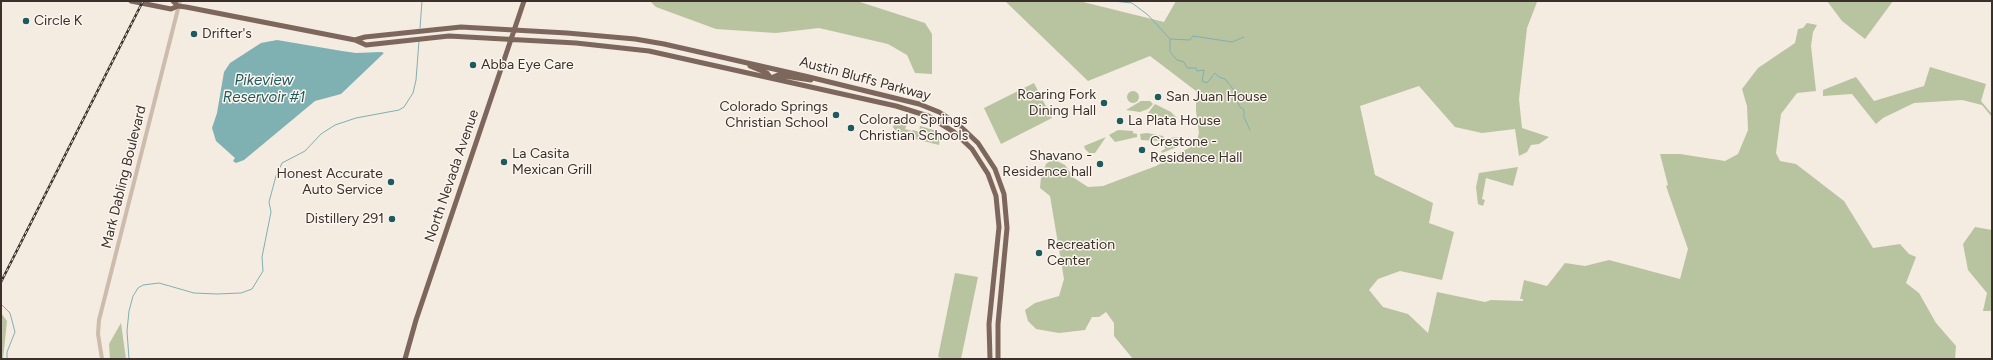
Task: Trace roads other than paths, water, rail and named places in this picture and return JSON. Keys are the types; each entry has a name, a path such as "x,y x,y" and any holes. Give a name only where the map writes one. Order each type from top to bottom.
{"main road":[{"name":"Austin Bluffs Parkway","path":"131,1 171,9 179,4 355,40 366,45 433,37 457,36 588,44 642,50 771,78 921,114 948,127 972,149 991,181 998,211 999,234 989,324 990,359"},
{"path":"173,1 179,4"},
{"name":"North Nevada Avenue","path":"405,359 416,320 524,1"},
{"name":"Austin Bluffs Parkway","path":"355,40 365,37 461,27 635,39 736,60 914,102 939,112 966,130 978,143 992,163 1002,186 1007,219 998,324 998,359"},
{"path":"736,60 764,72 771,78 778,75 825,81"}],"street":[{"name":"Mark Dabling Boulevard","path":"102,359 98,334 99,320 179,4"}],"water":[{"name":"Pikeview Reservoir #1","path":"277,40 356,53 384,53 341,94 315,101 244,160 236,163 233,161 235,158 216,141 212,128 217,113 224,72 230,63 261,43"}],"waterway":[{"path":"420,28 422,1"},
{"path":"1113,1 1132,3 1148,15 1170,39 1170,52 1177,60 1184,62 1187,68 1196,68 1197,71 1204,70 1202,81 1207,83 1215,73 1219,77 1225,79 1237,94 1236,99 1240,107 1244,110 1244,117 1250,130"},
{"path":"1170,39 1190,40 1193,36 1232,42 1244,37"},
{"path":"129,359 127,331 129,311 133,296 138,288 143,285 159,283 194,293 217,294 241,293 252,289 263,271 262,257 271,212 269,202 276,176 282,163 305,151 321,134 335,125 356,118 399,110 404,107 413,93 416,80 419,41"},
{"path":"1,304 10,313 15,332 7,352 7,359"}],"railway":[{"path":"1,282 143,1"}],"place":[{"name":"Circle K","path":"26,21"},
{"name":"Drifter's","path":"194,34"},
{"name":"Abba Eye Care","path":"473,65"},
{"name":"San Juan House","path":"1158,97"},
{"name":"Roaring Fork Dining Hall","path":"1104,103"},
{"name":"Colorado Springs Christian School","path":"836,115"},
{"name":"La Plata House","path":"1120,121"},
{"name":"Colorado Springs Christian Schools","path":"851,128"},
{"name":"Crestone - Residence Hall","path":"1142,150"},
{"name":"La Casita Mexican Grill","path":"504,162"},
{"name":"Shavano - Residence hall","path":"1100,164"},
{"name":"Honest Accurate Auto Service","path":"391,182"},
{"name":"Distillery 291","path":"392,219"},
{"name":"Recreation Center","path":"1039,253"}]}
